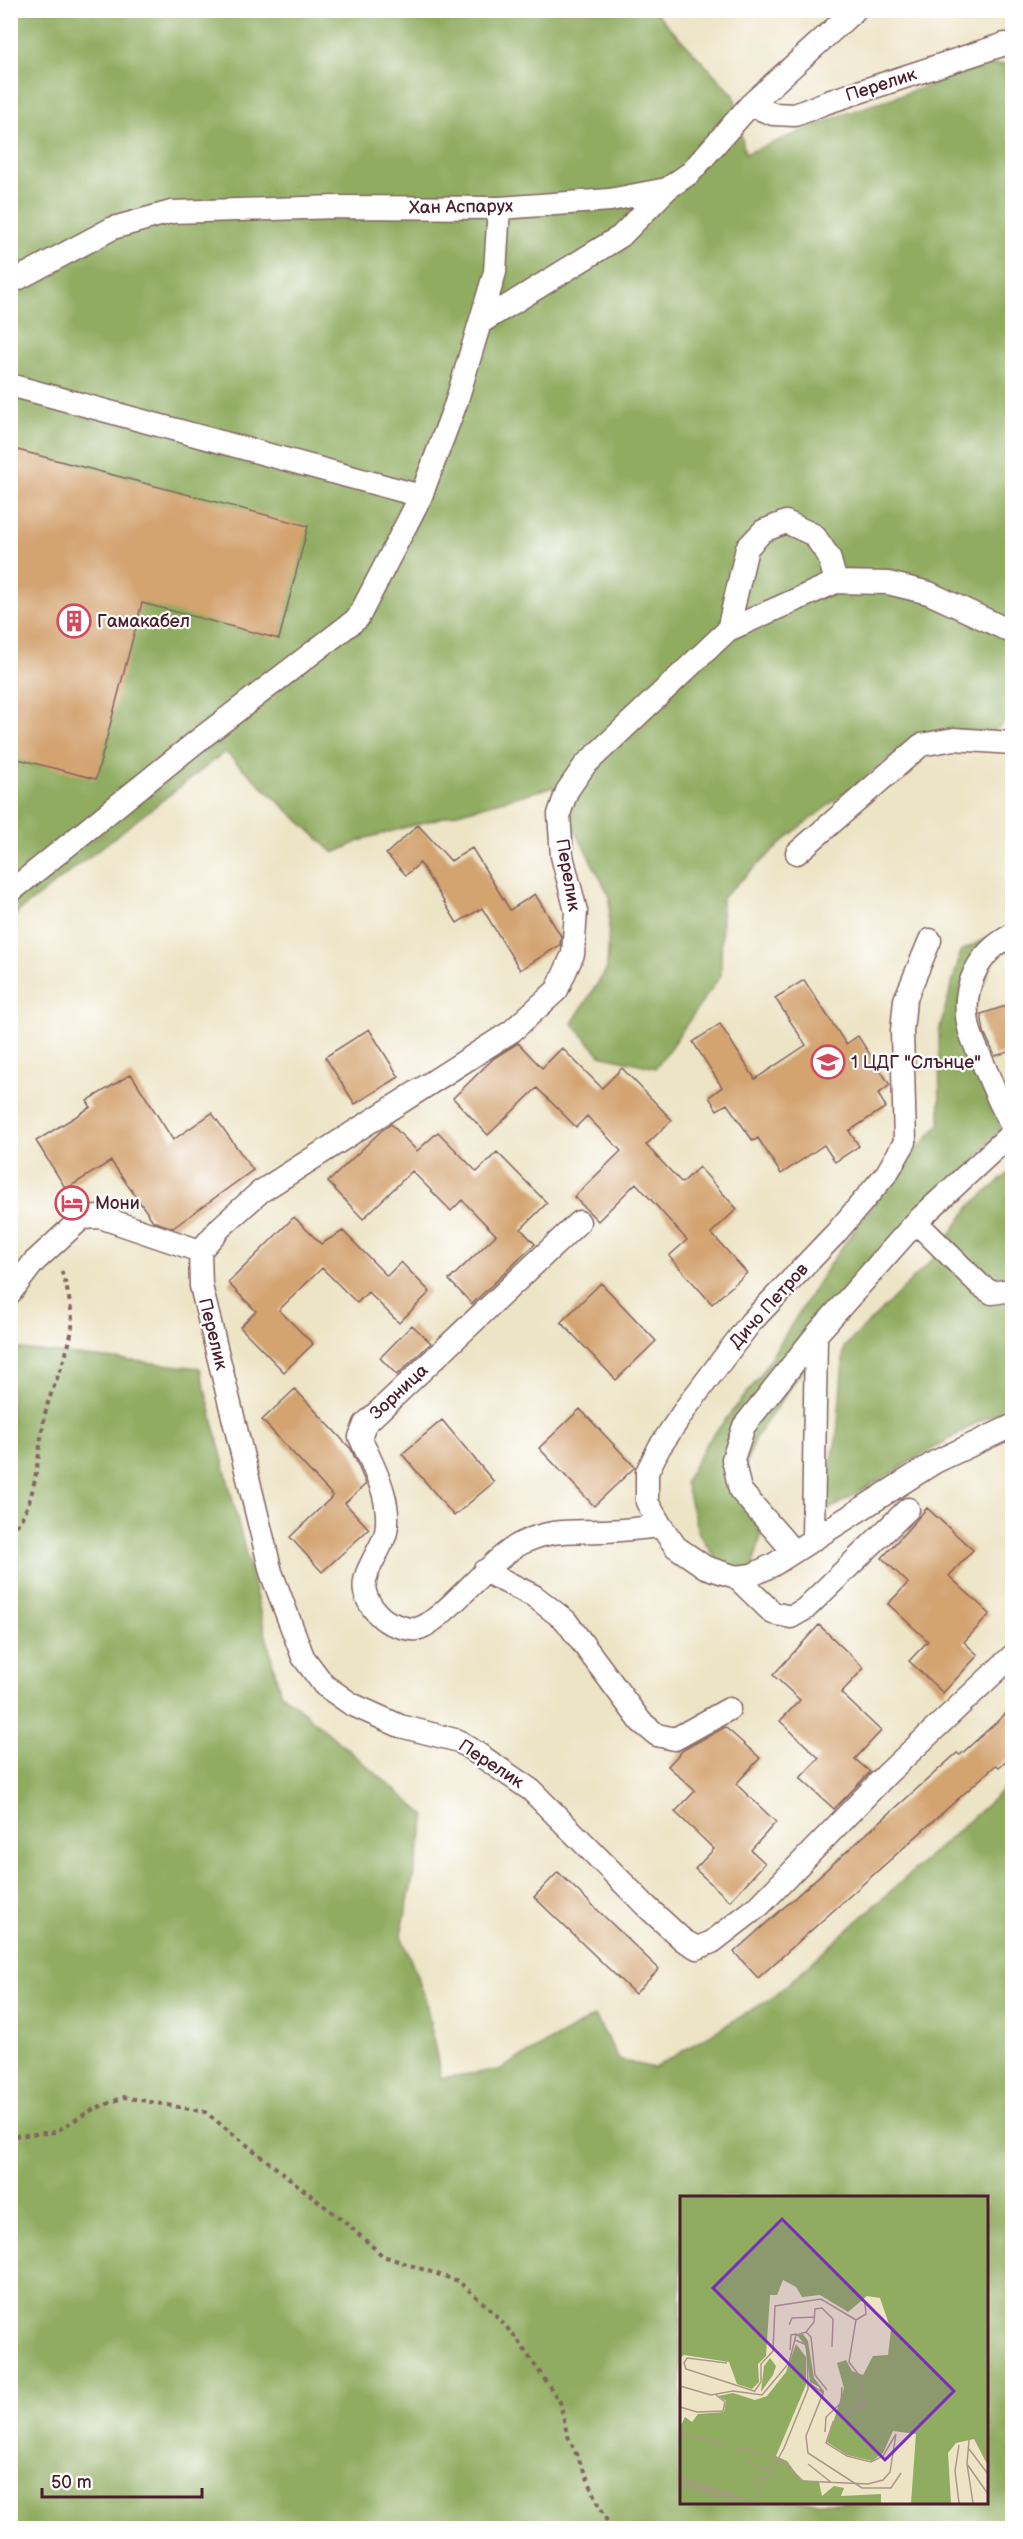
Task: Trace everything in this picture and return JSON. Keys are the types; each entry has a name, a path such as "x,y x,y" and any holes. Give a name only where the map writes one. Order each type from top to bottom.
{"street":[{"name":"Хан Аспарух","path":"10,283 113,228 171,212 338,207 499,208 610,200 667,189 690,173 750,105 855,10"},
{"name":"Перелик","path":"750,105 773,114 795,115 1005,44 1012,44"},
{"path":"480,323 621,236 667,189"},
{"path":"13,885 358,618 421,496 456,403 495,272 499,208"},
{"path":"10,385 421,496"},
{"path":"728,630 747,548 763,531 786,522 814,535 829,557 836,582"},
{"name":"Перелик","path":"1012,632 929,593 888,583 836,582 728,630 585,765 567,791 560,814 562,856 576,911 573,954 557,990 512,1031 260,1192 221,1227 200,1251 201,1286 270,1572 303,1657 324,1685 351,1704 400,1726 459,1741 531,1790 654,1914 683,1940 697,1948 712,1942 760,1905 887,1774 1012,1656"},
{"path":"797,854 921,745 954,739 1012,743"},
{"path":"1012,935 985,956 975,969 966,992 969,1029 998,1102 1012,1126"},
{"name":"Дичо Петров","path":"736,1577 705,1567 676,1547 660,1526 647,1502 647,1472 659,1448 688,1405 751,1322 836,1233 880,1182 905,1142 902,1031 905,1000 930,940"},
{"path":"793,1551 740,1490 733,1459 744,1426 816,1335 916,1222 1012,1133"},
{"path":"10,1293 34,1262 82,1218 100,1217 200,1251"},
{"name":"Зорница","path":"579,1222 365,1424 360,1437 385,1497 388,1510 386,1534 367,1576 365,1591 373,1608 383,1620 401,1627 417,1629 437,1618 484,1571 520,1544 557,1530 603,1532 660,1526"},
{"path":"916,1222 980,1285 992,1293 1012,1290"},
{"path":"813,1538 816,1335"},
{"path":"736,1577 752,1575 935,1462 1012,1426"},
{"path":"736,1577 773,1613 791,1617 805,1609 908,1509"},
{"path":"484,1571 534,1596 566,1621 641,1722 657,1735 675,1739 729,1709"}],"path":[{"path":"10,1533 19,1524 27,1508 47,1408 63,1363 72,1325 63,1274 51,1245"},
{"path":"10,2144 15,2136 55,2132 90,2111 124,2097 205,2112 346,2223 383,2256 458,2281 488,2307 517,2339 560,2402 567,2434 610,2529"}],"green space":[{"path":"10,11 654,11 734,95 745,154 842,115 988,65 1012,64 1012,717 994,731 923,732 790,835 722,898 721,975 656,1068 600,1055 572,1023 607,969 610,897 552,787 367,838 334,853 225,752 18,912 11,923"},
{"path":"1012,925 1012,930 988,972 970,1019 1001,1128 817,1349 756,1437 741,1478 761,1536 751,1573 719,1563 698,1532 685,1482 706,1444 755,1383 829,1265 887,1185 940,1123 939,1031 961,951"},
{"path":"1012,1170 1012,1409 985,1418 820,1515 837,1436 844,1347 932,1260 971,1205"},
{"path":"11,1348 200,1368 280,1692 426,1816 401,1935 425,1997 441,2078 499,2070 595,2016 619,2060 654,2068 772,1998 1012,1782 1012,2528 11,2528"}],"building":[{"name":"Гамакабел","path":"10,448 308,526 279,639 142,603 96,779 10,757"},
{"path":"418,825 451,861 472,848 510,910 535,894 561,936 560,945 520,970 482,908 457,923 420,863 406,875 386,854"},
{"name":"1 ЦДГ \"Слънце\"","path":"804,980 846,1044 858,1036 890,1085 878,1094 886,1107 849,1131 859,1146 835,1162 824,1145 781,1174 758,1138 753,1141 727,1104 717,1110 709,1097 722,1087 693,1042 720,1024 755,1079 806,1045 775,998"},
{"path":"1012,1004 1012,1051 995,1056 984,1032 981,1014"},
{"path":"369,1029 399,1077 355,1104 325,1057"},
{"path":"518,1043 542,1068 562,1048 602,1088 622,1068 672,1120 646,1145 682,1183 699,1167 737,1209 711,1233 747,1273 712,1304 669,1256 687,1240 636,1183 598,1221 574,1197 621,1151 587,1116 576,1127 537,1088 488,1135 453,1098 494,1058"},
{"path":"131,1074 173,1140 212,1113 253,1170 173,1228 153,1221 111,1161 66,1189 36,1141 91,1107 87,1101"},
{"path":"391,1124 417,1151 438,1132 477,1172 497,1152 547,1203 521,1229 535,1244 472,1304 449,1280 496,1235 462,1200 451,1211 412,1171 363,1219 328,1182"},
{"path":"294,1217 321,1244 343,1231 387,1276 401,1262 430,1292 399,1323 368,1292 357,1303 322,1268 279,1310 313,1344 284,1372 240,1327 256,1311 228,1283"},
{"path":"601,1283 656,1341 616,1380 561,1322"},
{"path":"412,1325 431,1343 397,1375 380,1358"},
{"path":"295,1389 351,1449 366,1484 345,1503 369,1529 322,1572 290,1537 333,1496 262,1420"},
{"path":"580,1409 635,1467 594,1506 539,1448"},
{"path":"442,1420 494,1482 454,1516 402,1454"},
{"path":"927,1508 973,1550 949,1576 990,1614 964,1642 978,1655 943,1693 909,1661 928,1641 888,1604 908,1583 882,1558"},
{"path":"819,1625 864,1668 841,1693 881,1731 855,1759 870,1772 834,1809 800,1778 819,1758 780,1721 800,1700 773,1675"},
{"path":"1012,1708 1012,1755 999,1767 996,1765 758,1978 734,1952 957,1753 960,1755"},
{"path":"725,1727 760,1758 736,1784 776,1822 751,1850 765,1863 730,1901 695,1869 714,1849 675,1812 695,1791 668,1766 683,1750"},
{"path":"558,1872 659,1969 635,1994 534,1897"}],"place":[{"name":"Гамакабел","path":"74,621"},
{"name":"1 ЦДГ \"Слънце\"","path":"828,1062"},
{"name":"Мони","path":"72,1203"}]}
